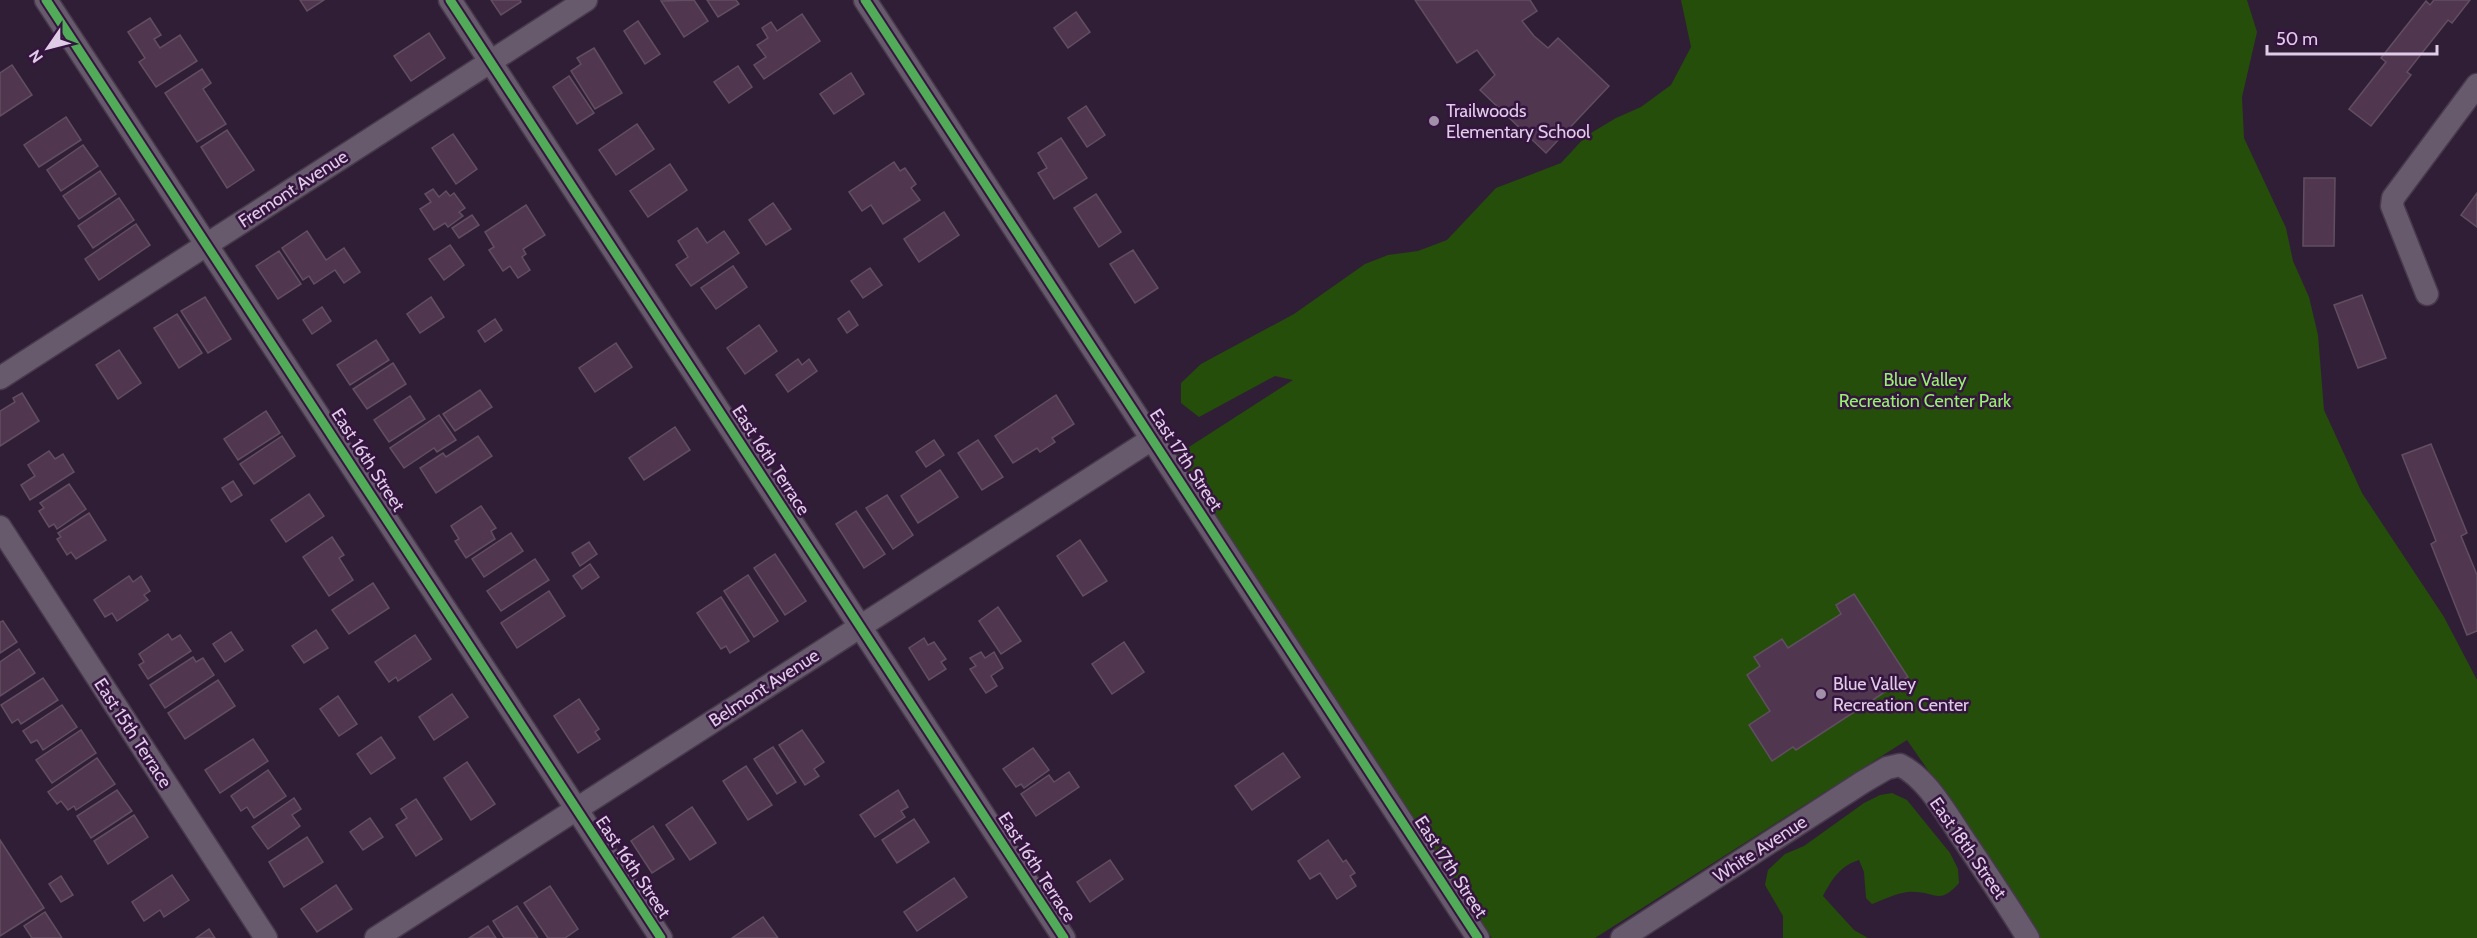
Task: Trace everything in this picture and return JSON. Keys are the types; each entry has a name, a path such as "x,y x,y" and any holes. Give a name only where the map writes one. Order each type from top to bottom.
{"street":[{"name":"East 16th Street","path":"46,0 661,938"},
{"name":"East 16th Terrace","path":"450,0 1064,938"},
{"name":"Fremont Avenue","path":"0,378 586,0"},
{"name":"East 17th Street","path":"865,0 1478,938"},
{"path":"2427,294 2392,206 2393,198 2477,85"},
{"name":"Belmont Avenue","path":"376,938 1152,439"},
{"name":"East 15th Terrace","path":"0,527 266,938"},
{"name":"White Avenue","path":"1622,938 1863,782 1887,768 1900,765"},
{"name":"East 18th Street","path":"1900,765 1908,769 1941,806 2028,938"}],"green space":[{"name":"Blue Valley Recreation Center Park","path":"1681,0 2247,0 2257,32 2242,97 2244,138 2286,228 2293,261 2309,297 2318,335 2324,410 2362,493 2444,617 2477,680 2477,938 2039,938 2019,901 1907,740 1595,938 1492,938 1175,456 1293,380 1275,376 1199,417 1181,403 1181,383 1201,364 1294,314 1365,264 1388,255 1418,251 1447,240 1496,188 1561,163 1586,136 1616,118 1641,107 1671,85 1691,47"},
{"path":"1892,793 1907,800 1950,853 1958,869 1959,883 1941,896 1908,892 1872,904 1866,898 1864,872 1859,860 1837,874 1823,896 1854,930 1868,938 1783,938 1783,916 1765,885 1768,870 1785,854 1804,846 1864,803 1880,795"}],"building":[{"path":"300,0 324,0 307,11"},
{"path":"491,0 520,0 521,2 501,15"},
{"path":"694,0 708,21 684,37 661,1"},
{"path":"707,0 736,0 739,4 718,17"},
{"path":"1415,0 1530,0 1537,11 1522,21 1534,36 1548,48 1558,38 1609,86 1546,153 1480,90 1495,75 1477,50 1457,63"},
{"path":"2434,0 2470,0 2452,23 2448,20 2407,72 2411,75 2371,126 2349,109 2386,62 2381,58 2426,1 2430,5"},
{"path":"1076,12 1090,32 1068,48 1054,28"},
{"path":"802,14 820,41 764,79 754,65 766,57 757,45 768,38 762,28 771,22 777,31"},
{"path":"150,18 161,35 154,39 160,48 180,35 197,61 156,87 139,62 145,58 128,32"},
{"path":"638,21 660,54 645,64 624,31"},
{"path":"429,33 445,58 411,81 394,56"},
{"path":"594,48 622,93 595,109 571,71 581,64 577,58"},
{"path":"12,65 32,95 0,116 0,73"},
{"path":"738,66 752,87 729,103 714,82"},
{"path":"202,69 211,83 203,89 226,124 197,142 165,93"},
{"path":"851,73 864,94 834,114 820,94"},
{"path":"569,76 594,113 577,124 553,87"},
{"path":"1086,106 1105,135 1087,147 1068,118"},
{"path":"66,117 81,140 39,167 24,145"},
{"path":"637,124 654,149 616,175 599,150"},
{"path":"227,130 254,170 227,188 201,147"},
{"path":"453,134 477,169 456,184 432,148"},
{"path":"1061,138 1087,178 1054,199 1038,173 1047,168 1038,153"},
{"path":"83,145 98,166 61,191 47,170"},
{"path":"894,162 900,171 905,168 916,184 911,188 920,200 883,224 871,205 862,211 849,192"},
{"path":"670,164 687,190 648,217 630,191"},
{"path":"100,171 116,194 79,219 63,196"},
{"path":"2304,178 2335,178 2334,246 2303,246"},
{"path":"433,189 439,197 446,191 450,196 454,193 465,208 459,212 463,216 448,227 445,223 434,230 420,209 431,202 425,194"},
{"path":"2477,193 2477,227 2461,215"},
{"path":"1096,194 1121,232 1099,247 1074,208"},
{"path":"119,198 134,220 93,248 78,226"},
{"path":"773,203 791,229 766,245 749,220"},
{"path":"526,205 545,235 523,249 526,254 522,257 530,270 518,278 510,266 503,271 489,250 494,247 485,232"},
{"path":"944,212 959,235 919,262 904,239"},
{"path":"472,215 479,225 459,238 452,228"},
{"path":"136,224 150,245 99,280 85,259"},
{"path":"697,228 707,243 724,231 739,253 691,286 676,265 688,257 678,241"},
{"path":"307,231 326,260 344,248 360,272 344,283 335,270 314,284 309,276 303,280 282,248"},
{"path":"450,245 464,265 444,280 429,259"},
{"path":"1133,250 1158,288 1135,303 1110,264"},
{"path":"279,251 301,284 278,299 256,266"},
{"path":"733,266 747,287 716,309 701,288"},
{"path":"870,268 882,285 863,298 851,281"},
{"path":"2362,295 2386,358 2358,368 2334,305"},
{"path":"205,297 231,339 208,353 181,311"},
{"path":"431,297 444,317 420,333 407,314"},
{"path":"322,307 331,321 312,334 303,320"},
{"path":"849,311 858,325 847,333 838,319"},
{"path":"177,314 202,353 179,368 154,328"},
{"path":"495,319 502,330 485,342 478,331"},
{"path":"759,325 777,351 745,374 727,348"},
{"path":"376,340 389,360 350,385 337,365"},
{"path":"616,343 632,367 595,392 579,368"},
{"path":"119,350 141,383 118,399 96,365"},
{"path":"798,359 802,365 809,359 817,371 788,392 776,375"},
{"path":"393,363 406,384 367,409 353,389"},
{"path":"480,390 492,407 455,431 443,414"},
{"path":"22,393 39,421 0,446 0,411 15,402 13,398"},
{"path":"1056,395 1074,424 1052,438 1055,442 1040,452 1037,448 1013,463 995,436"},
{"path":"410,396 425,419 389,442 374,420"},
{"path":"266,411 280,433 238,460 224,439"},
{"path":"439,415 456,440 437,452 434,448 404,468 390,448"},
{"path":"675,427 690,450 644,480 629,458"},
{"path":"282,436 295,456 254,484 240,464"},
{"path":"478,436 492,456 436,493 420,468 443,453 446,457"},
{"path":"934,440 944,455 926,467 916,452"},
{"path":"978,440 1003,477 982,490 958,453"},
{"path":"2431,444 2467,533 2461,536 2477,575 2477,631 2467,635 2431,544 2436,541 2402,455"},
{"path":"49,451 55,459 63,454 74,472 30,500 21,485 35,476 28,465"},
{"path":"940,470 958,497 918,523 901,496"},
{"path":"233,481 242,495 231,502 222,488"},
{"path":"69,484 86,509 57,529 54,524 49,527 39,511 44,508 40,503"},
{"path":"309,494 324,516 286,542 271,520"},
{"path":"887,495 913,535 893,549 866,508"},
{"path":"481,506 496,528 491,531 495,539 466,558 455,541 459,539 451,526"},
{"path":"856,511 885,554 864,568 836,524"},
{"path":"89,513 106,540 76,559 71,552 67,555 57,539 61,537 58,533"},
{"path":"511,533 523,551 484,577 472,559"},
{"path":"332,537 344,555 339,558 353,580 329,596 303,557"},
{"path":"1080,540 1107,581 1083,596 1057,556"},
{"path":"589,542 597,554 580,566 572,553"},
{"path":"775,554 806,601 785,615 754,568"},
{"path":"535,559 549,580 501,611 487,591"},
{"path":"590,564 599,577 582,589 573,576"},
{"path":"748,575 778,621 754,637 724,591"},
{"path":"129,576 133,582 141,576 150,591 144,595 148,600 117,621 112,613 105,617 94,600"},
{"path":"373,583 389,608 349,634 332,610"},
{"path":"549,591 565,616 517,648 501,623"},
{"name":"Blue Valley Recreation Center","path":"1854,594 1908,677 1796,750 1793,747 1772,761 1749,725 1770,711 1747,675 1760,666 1754,657 1782,639 1788,648 1841,614 1836,605"},
{"path":"721,597 749,641 730,653 726,646 721,649 697,613"},
{"path":"998,607 1021,641 1001,654 979,621"},
{"path":"3,621 17,642 0,653 0,622"},
{"path":"316,630 328,648 304,663 292,646"},
{"path":"231,632 243,650 225,662 213,644"},
{"path":"168,634 172,640 180,635 191,651 148,679 139,665 144,662 139,654"},
{"path":"415,635 431,659 398,681 396,677 389,682 375,662"},
{"path":"924,638 928,645 934,642 946,659 941,662 946,669 929,680 909,648"},
{"path":"1124,642 1144,672 1112,694 1092,664"},
{"path":"19,649 35,673 0,696 0,662"},
{"path":"981,652 985,658 994,652 1003,668 991,676 997,686 986,693 970,669 976,666 970,658"},
{"path":"193,657 196,662 203,658 214,675 165,708 150,685"},
{"path":"43,678 58,700 21,724 18,719 12,723 1,705"},
{"path":"218,680 235,706 185,739 168,713"},
{"path":"452,694 468,717 434,740 419,717"},
{"path":"338,696 357,724 339,736 320,709"},
{"path":"579,699 599,729 595,732 600,739 578,753 554,716"},
{"path":"62,705 77,727 43,750 37,740 31,743 23,731"},
{"path":"81,730 96,753 52,783 36,760"},
{"path":"802,730 824,762 814,769 819,776 805,785 779,745"},
{"path":"381,737 395,758 371,774 357,754"},
{"path":"253,739 268,761 220,793 205,770"},
{"path":"773,747 796,782 777,794 754,759"},
{"path":"1033,748 1049,770 1024,788 1021,784 1016,787 1003,769"},
{"path":"1283,753 1300,777 1252,810 1235,786"},
{"path":"97,758 115,784 76,810 74,806 68,810 61,801 57,804 48,792"},
{"path":"467,762 495,804 471,820 444,778"},
{"path":"746,766 772,805 748,820 723,781"},
{"path":"268,770 286,796 254,818 247,807 241,811 231,796"},
{"path":"1069,772 1079,787 1036,816 1021,794 1049,775 1054,782"},
{"path":"117,790 132,811 91,838 77,816"},
{"path":"898,790 908,807 901,811 905,817 875,837 860,815"},
{"path":"294,798 301,809 292,815 300,826 268,849 252,827"},
{"path":"416,799 442,839 416,856 396,825 407,818 401,809"},
{"path":"692,807 716,843 690,860 666,825"},
{"path":"134,815 148,837 108,864 94,841"},
{"path":"370,818 383,837 363,850 350,832"},
{"path":"914,819 929,842 897,863 882,840"},
{"path":"653,826 674,859 652,873 631,841"},
{"path":"307,837 323,862 284,887 269,862"},
{"path":"0,840 44,908 0,936"},
{"path":"1328,840 1343,862 1346,860 1355,873 1350,876 1356,886 1337,899 1320,873 1310,879 1298,861"},
{"path":"1110,860 1123,879 1090,902 1077,882"},
{"path":"172,875 189,900 164,917 160,910 144,921 132,902"},
{"path":"61,876 73,895 61,902 49,884"},
{"path":"954,878 967,897 917,931 904,912"},
{"path":"336,885 352,909 317,932 301,909"},
{"path":"550,886 578,929 565,938 548,938 524,903"},
{"path":"517,906 538,938 504,938 493,921"},
{"path":"45,912 62,938 32,938 24,926"},
{"path":"763,917 778,938 732,938"},
{"path":"488,926 496,938 469,938"},
{"path":"209,929 215,938 196,938"}],"cycle path":[{"path":"46,0 661,938"},
{"path":"450,0 1064,938"},
{"path":"865,0 1478,938"}],"place":[{"name":"Trailwoods Elementary School","path":"1434,121"},
{"name":"Blue Valley Recreation Center","path":"1821,694"}]}
